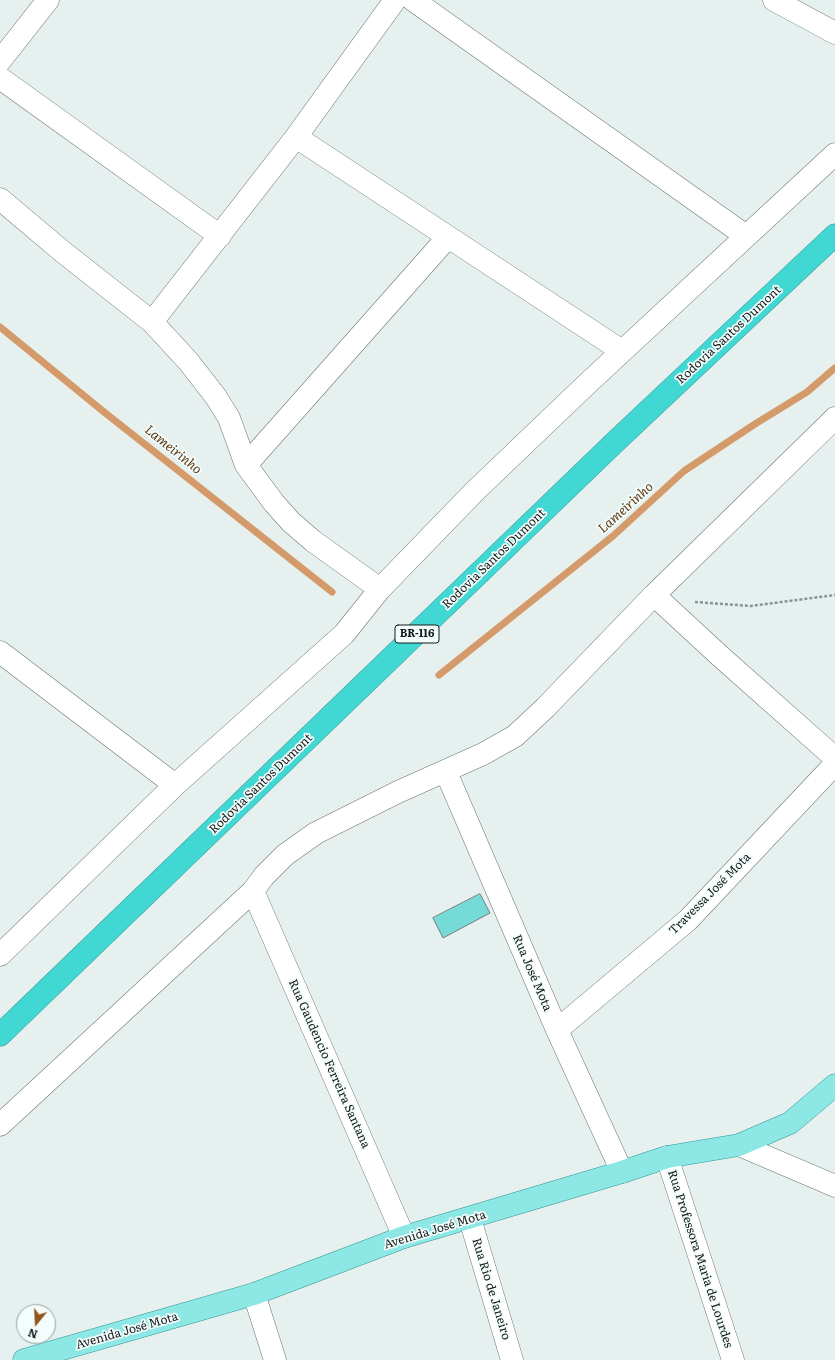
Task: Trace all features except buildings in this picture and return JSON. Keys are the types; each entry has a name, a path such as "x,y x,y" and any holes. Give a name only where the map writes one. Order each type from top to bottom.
{"highway":[{"name":"Rodovia Santos Dumont","path":"0,1035 614,443 835,235"}],"main road":[{"name":"Avenida José Mota","path":"24,1360 60,1355 254,1294 404,1237 667,1158 739,1145 790,1123 835,1085"}],"street":[{"path":"0,60 48,0"},
{"path":"152,322 296,137 395,0"},
{"path":"413,0 746,236"},
{"path":"774,0 835,33"},
{"path":"0,78 220,236"},
{"path":"296,137 622,351"},
{"path":"0,954 175,785 344,634 380,589 475,491 622,351 835,154"},
{"path":"0,199 63,252 152,322 188,361 216,397 229,418 246,466 274,503 291,522 313,541 380,589"},
{"path":"246,466 448,237"},
{"path":"0,1125 254,892 264,876 285,855 316,833 398,792 446,772 483,754 515,736 654,595 835,418"},
{"path":"654,595 835,758"},
{"path":"0,652 175,785"},
{"name":"Travessa José Mota","path":"557,1030 688,920 835,764"},
{"name":"Rua José Mota","path":"446,772 557,1030 622,1172"},
{"name":"Rua Gaudencio Ferreira Santana","path":"254,892 404,1237"},
{"path":"739,1145 835,1186"},
{"name":"Rua Professora Maria de Lourdes","path":"667,1158 733,1360"},
{"name":"Rua Rio de Janeiro","path":"470,1218 512,1360"},
{"path":"254,1294 275,1360"}],"path":[{"path":"691,601 751,606 835,595"}],"waterway":[{"name":"Lameirinho","path":"0,327 104,412 332,592"},
{"name":"Lameirinho","path":"439,675 613,536 684,471 807,392 835,368"}]}
